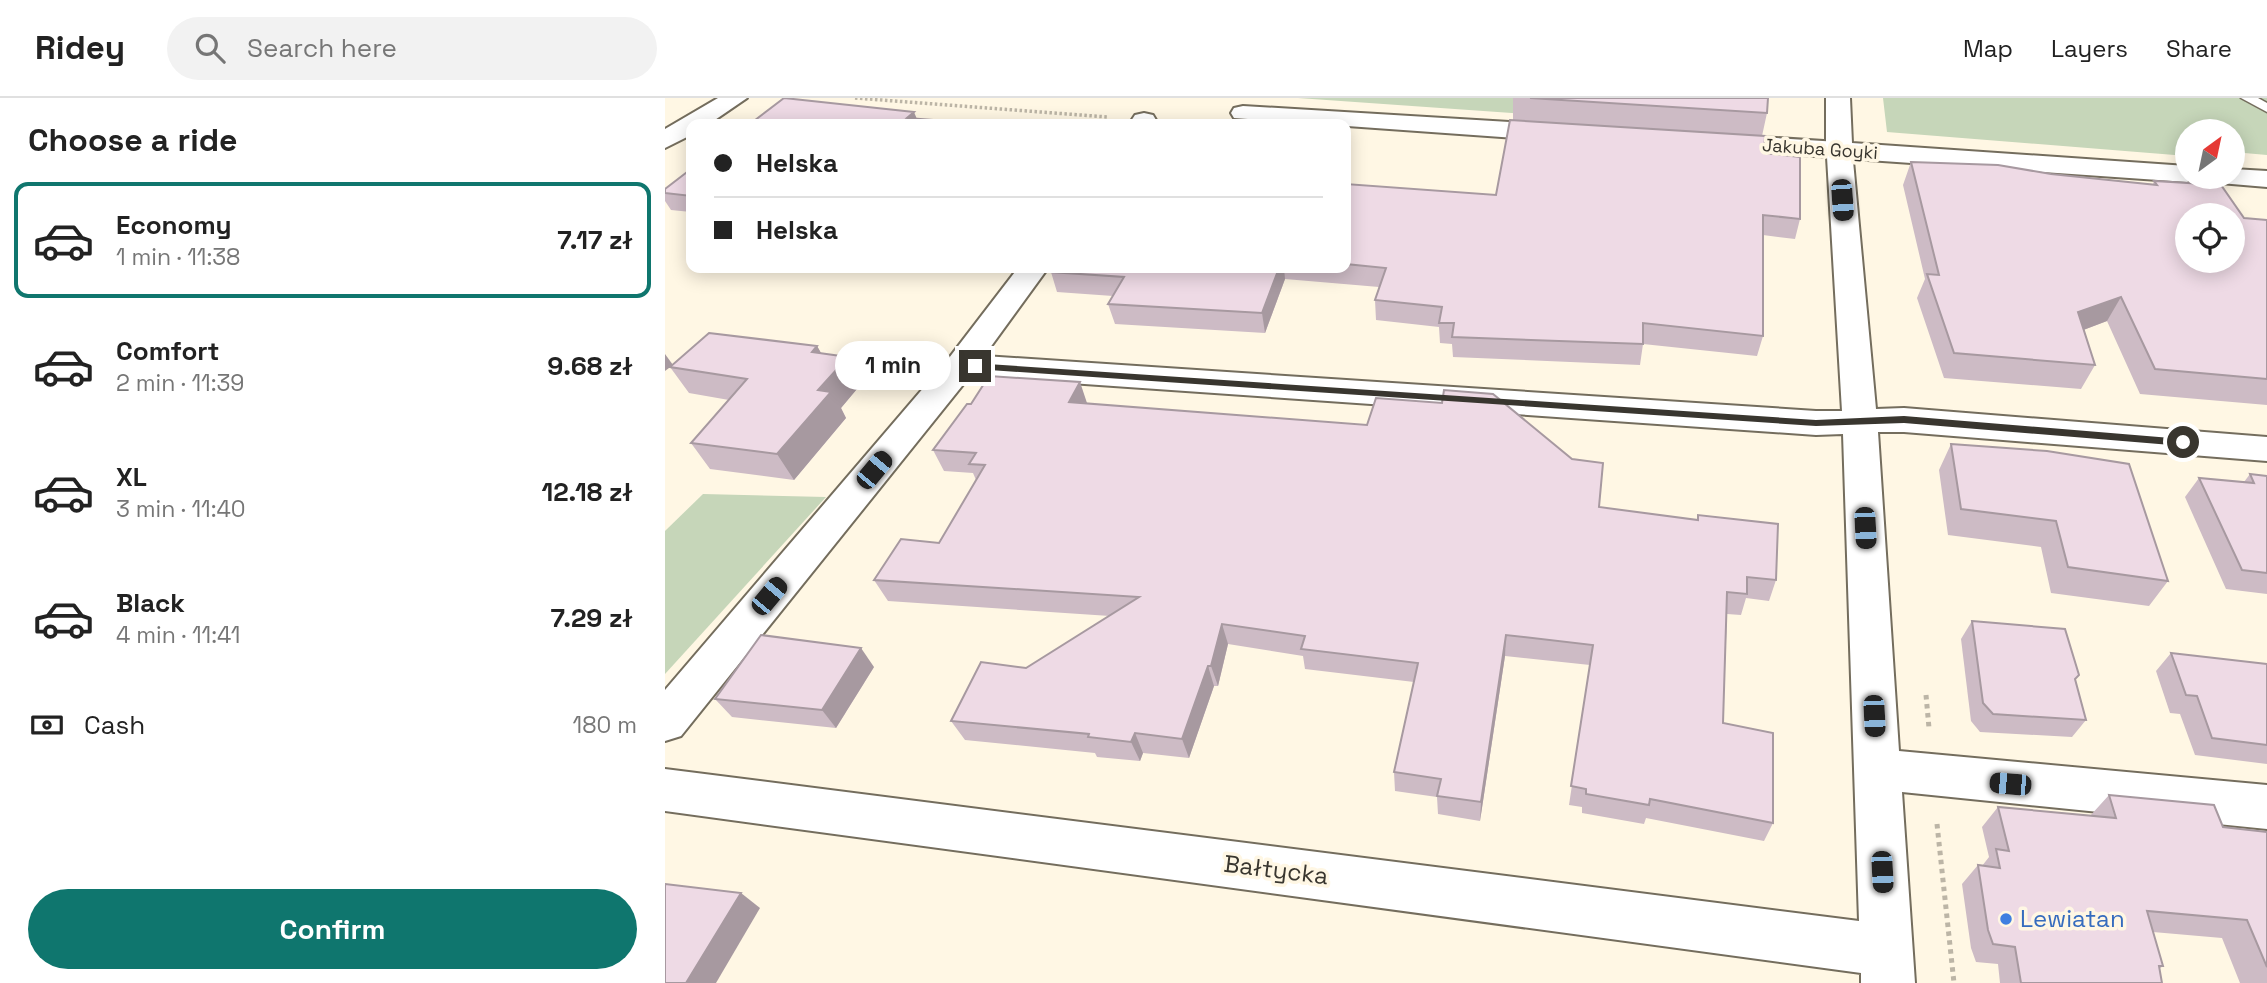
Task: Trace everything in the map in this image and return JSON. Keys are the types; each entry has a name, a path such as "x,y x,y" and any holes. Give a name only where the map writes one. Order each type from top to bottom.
{"street":[{"path":"700,119 735,98"},
{"path":"1838,98 1839,150 1860,421 1887,966"},
{"path":"1243,113 1341,119"},
{"path":"1351,120 1585,134"},
{"path":"665,140 686,127"},
{"name":"Jakuba Goyki","path":"1695,141 2175,173"},
{"path":"2245,178 2267,179"},
{"path":"665,722 961,365 1029,273"},
{"path":"961,365 1816,423 1904,420 2267,449"},
{"path":"1876,769 2267,807"},
{"name":"Bałtycka","path":"665,790 1887,966"}],"lane":[{"path":"2248,98 2267,108"}],"path":[{"path":"855,98 1110,119"},
{"path":"1926,693 1954,983"}],"green space":[{"path":"1298,98 1689,98 1684,125"},
{"path":"1883,98 2267,98 2267,155 2245,153 2245,119 2175,119 2175,155 1887,132"},
{"path":"703,494 826,497 665,674 665,531"}],"building":[{"path":"784,98 914,112 907,118 920,119 757,119"},
{"path":"1530,98 1768,98 1767,113"},
{"path":"1510,120 1765,136 1764,153 1800,157 1800,219 1763,215 1763,336 1643,323 1643,344 1452,337 1454,323 1439,323 1442,307 1375,300 1386,268 1351,264 1351,184 1496,195"},
{"path":"1911,162 1998,165 2051,174 2157,185 2154,181 2175,182 2175,189 2224,189 2234,203 2175,203 2175,273 2245,273 2245,218 2267,220 2267,379 2155,369 2121,297 2078,312 2095,365 1954,353 1927,274 1939,275"},
{"path":"686,173 686,195 665,193 665,189"},
{"path":"1066,273 1277,273 1262,313 1108,304 1124,277"},
{"path":"709,333 817,346 812,352 848,357 818,390 831,392 777,454 691,443 747,379 670,367"},
{"path":"989,376 1080,382 1069,402 1367,425 1376,398 1442,403 1444,390 1493,394 1572,459 1603,463 1599,507 1698,520 1698,515 1778,524 1776,580 1747,577 1747,594 1727,592 1723,723 1773,733 1773,823 1650,799 1649,805 1586,794 1586,789 1571,786 1593,645 1506,635 1481,802 1437,796 1441,779 1394,772 1418,663 1301,649 1305,636 1222,624 1211,666 1208,666 1182,739 1135,733 1131,742 1088,737 1089,734 951,721 981,662 1026,668 1139,597 874,580 901,539 939,543 985,465 969,464 976,453 933,450 967,404 971,404"},
{"path":"1951,444 2047,451 2129,464 2168,581 2068,567 2056,521 1961,509"},
{"path":"2250,474 2267,476 2267,573 2242,570 2199,478 2254,483"},
{"path":"1972,621 2065,629 2079,675 2075,679 2086,720 1993,714 1983,703"},
{"path":"761,635 861,648 822,710 715,699"},
{"path":"2171,653 2267,664 2267,745 2212,738 2197,696 2186,695"},
{"path":"2109,795 2214,805 2223,827 2267,832 2267,967 2247,920 2147,911 2163,966 2159,966 2162,983 2021,983 2015,947 1993,944 1988,930 1978,865 2000,868 1996,849 2009,851 1998,807 2116,818"},
{"path":"665,884 741,893 686,983 665,983"}],"place":[{"name":"Lewiatan","path":"2006,919"}],"route":[{"path":"975,366 1816,423 1904,420 2183,442"}]}
